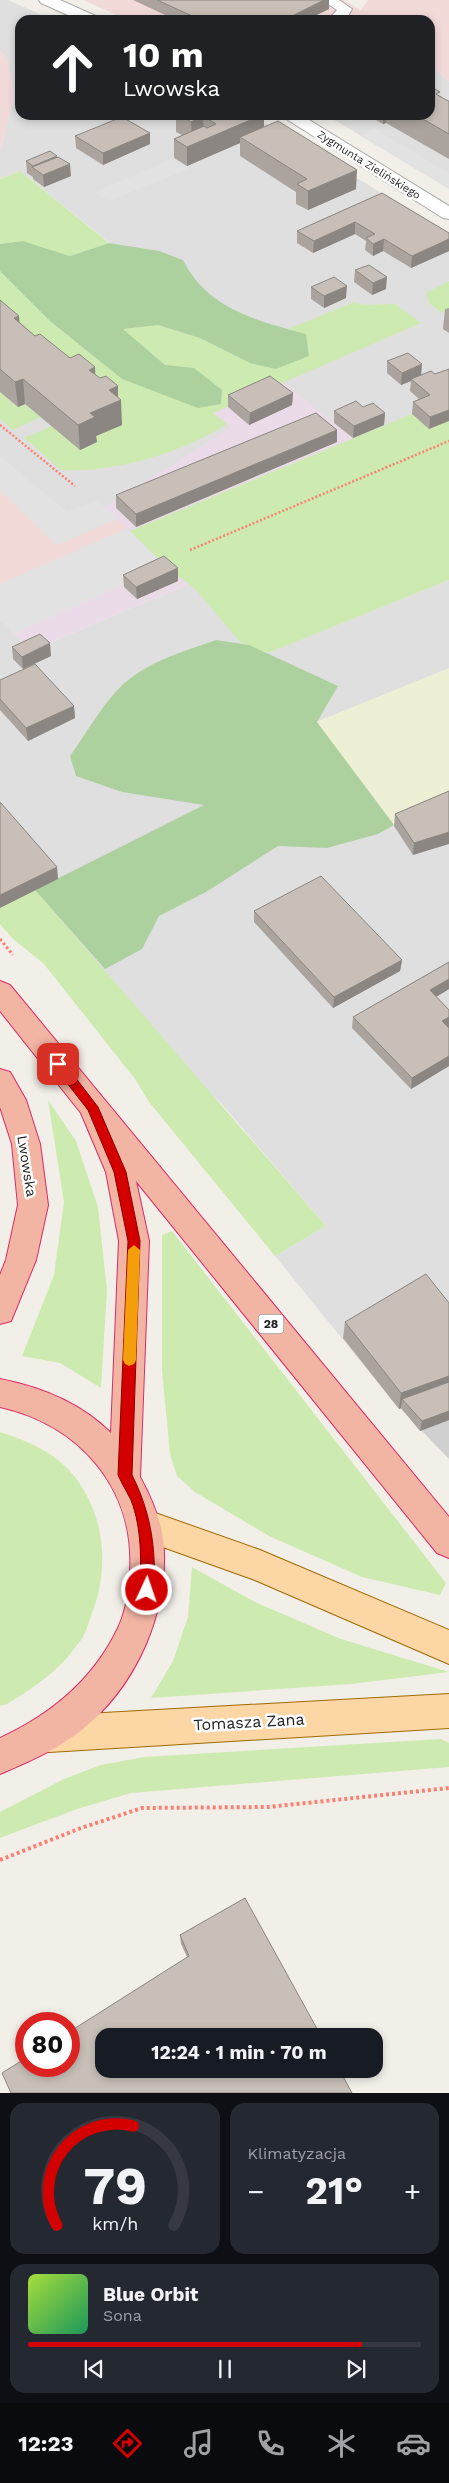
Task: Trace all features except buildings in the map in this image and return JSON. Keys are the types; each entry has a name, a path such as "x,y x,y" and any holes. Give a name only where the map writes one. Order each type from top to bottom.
{"highway":[{"name":"28","path":"0,992 449,1542"},
{"name":"Lwowska","path":"0,1080 12,1100 26,1144 33,1205 21,1260 0,1311"},
{"name":"28","path":"93,1107 120,1172 134,1241 125,1475"},
{"name":"28","path":"0,1393 43,1405 68,1418 90,1434 109,1453 125,1475 137,1499 144,1524 148,1556 147,1590 138,1623 124,1655 104,1685 79,1711 49,1734 20,1749 0,1756"}],"main road":[{"path":"144,1524 260,1566 449,1647"},
{"name":"Tomasza Zana","path":"49,1734 449,1711"}],"street":[{"path":"47,0 81,15"},
{"name":"Zygmunta Zielińskiego","path":"297,120 449,214"}],"lane":[{"path":"329,0 345,9 342,15"}],"path":[{"path":"0,425 75,486"},
{"path":"190,550 449,441"},
{"path":"0,1860 81,1828 142,1808 268,1807 449,1788"}],"shaded area":[{"path":"0,0 8,0 42,15 15,15 15,120 261,120 449,234 449,489 241,643 256,657 449,580 449,1391 401,1409 399,1409 275,1256 326,1226 220,1102 0,908 0,620 32,650 189,584 57,545 0,490 0,251 177,297 20,171 0,179 0,150 14,98 8,62 0,50"},
{"path":"83,0 344,0 361,10 368,0 449,0 449,82 435,69 435,15 117,15"},
{"path":"0,50 8,62 14,98 0,150"},
{"path":"435,69 449,82 449,189 334,120 435,120"},
{"path":"375,129 449,173 449,189 360,135"},
{"path":"174,158 191,168 109,201 95,192"},
{"path":"284,383 353,438 130,531 104,507 231,428 213,413"},
{"path":"0,456 67,512 97,500 117,519 57,545 0,490"},
{"path":"0,490 57,545 117,519 165,566 13,634 0,620"},
{"path":"127,528 165,566 13,634 0,620 0,584"},
{"path":"165,566 189,584 32,650 13,634"},
{"path":"449,1391 449,1459 401,1409"}],"green space":[{"path":"20,171 109,243 70,256 23,241 0,244 0,179"},
{"path":"23,241 70,256 109,243 159,251 183,260 193,277 220,302 252,318 306,334 309,356 276,369 250,363 200,338 158,325 123,329 165,365 194,368 222,390 221,404 198,408 122,379 50,321 0,271 0,244"},
{"path":"0,271 50,321 122,379 198,407 221,404 193,368 165,365 122,329 158,325 200,338 250,363 276,369 306,334 288,329 354,302 364,305 395,304 421,323 213,413 227,424 190,444 147,459 125,464 82,470 61,470 24,438 52,426 80,450 96,443 91,438 122,425 0,313"},
{"path":"449,281 449,310 442,313 430,304 426,293"},
{"path":"0,392 17,407 25,404 41,417 13,430 0,419"},
{"path":"412,414 429,429 449,421 449,580 268,653 241,643 196,590 165,566 130,531"},
{"path":"216,640 249,645 338,686 317,722 394,825 378,834 327,848 278,846 206,892 159,916 142,949 105,969 35,890 204,805 122,792 76,776 70,756 107,702 135,675 174,655"},
{"path":"449,668 449,803 394,825 316,722"},
{"path":"35,890 326,1226 275,1256 149,1102 135,1079 44,964 12,938 0,924 0,908"},
{"path":"48,1100 76,1141 98,1207 107,1290 101,1388 60,1363 22,1356 54,1275 64,1202"},
{"path":"172,1231 446,1583 440,1595 362,1577 269,1536 195,1492 177,1476 170,1454 162,1370 162,1235"},
{"path":"0,1432 37,1446 69,1470 81,1486 97,1521 102,1559 97,1597 81,1640 65,1660 38,1684 7,1704 0,1706"},
{"path":"192,1567 255,1602 341,1639 449,1672 351,1684 151,1698 173,1661 188,1617"},
{"path":"441,1739 449,1743 449,1767 131,1793 77,1809 0,1838 0,1812 64,1779 101,1765 144,1757"}],"slow traffic":[{"path":"129,1360 134,1250"}],"route":[{"path":"58,1064 93,1107 120,1172 134,1241 125,1475 137,1499 144,1524 148,1556 147,1590"}]}
